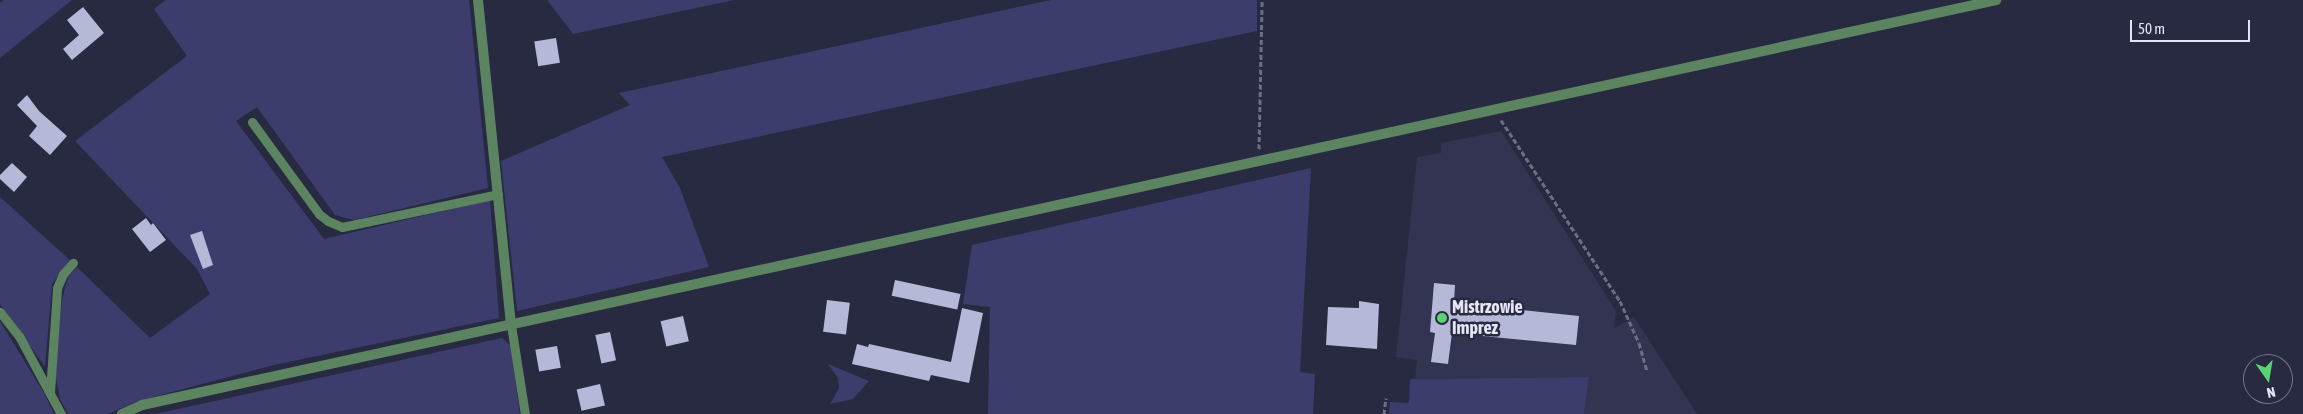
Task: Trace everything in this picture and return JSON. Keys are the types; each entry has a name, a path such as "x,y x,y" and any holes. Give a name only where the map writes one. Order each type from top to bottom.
{"street":[{"path":"478,0 511,325"},
{"path":"122,414 142,405 1996,0"}],"lane":[{"path":"252,122 319,214 328,222 342,227 498,194"},
{"path":"50,392 58,288 63,274 73,263"},
{"path":"0,312 19,336 61,414"},
{"path":"511,325 525,414"}],"path":[{"path":"1258,161 1262,0"},
{"path":"1493,109 1620,301 1638,343 1647,371"},
{"path":"1384,414 1386,398"}],"shaded area":[{"path":"4,0 72,0 0,58 0,3"},
{"path":"166,0 469,0 488,188 354,220 335,215 257,107 236,121 324,239 490,200 499,318 274,365 138,401 108,414 68,414 60,399 54,367 62,300 68,277 77,267 150,338 210,294 197,269 75,141 187,56 154,9"},
{"path":"547,0 734,0 573,34"},
{"path":"1051,0 1257,0 1257,31 662,157 680,188 709,267 517,311 501,161 630,105 619,93"},
{"path":"1501,131 1616,311 1614,328 1634,317 1697,414 1584,414 1589,377 1415,379 1417,360 1396,357 1417,157 1441,153 1441,143"},
{"path":"1311,168 1300,372 1315,374 1313,414 988,414 990,307 963,304 972,245"},
{"path":"0,197 70,260 52,284 45,367 0,304"},
{"path":"0,321 44,393 54,414 0,414"},
{"path":"502,338 511,346 520,414 155,414"},
{"path":"828,364 869,381 853,399 830,404 839,388 838,378"},
{"path":"1589,377 1584,414 1389,414 1390,402 1409,403 1410,379"}],"building":[{"path":"83,7 104,33 72,60 63,49 79,35 67,20"},
{"path":"556,38 560,63 538,66 534,41"},
{"path":"27,95 39,111 67,136 50,155 29,136 37,126 17,105"},
{"path":"12,163 27,177 14,192 0,179 0,175"},
{"path":"146,218 151,225 153,223 166,240 150,252 132,229"},
{"path":"202,231 213,265 203,269 190,235"},
{"path":"895,280 961,294 957,310 892,296"},
{"path":"1434,283 1455,285 1454,303 1579,316 1576,345 1452,333 1448,364 1431,362 1435,333 1430,332"},
{"path":"827,300 850,303 846,335 823,332"},
{"path":"1359,301 1379,304 1377,349 1326,345 1328,307 1359,308"},
{"path":"962,308 983,313 969,383 931,375 929,381 852,364 857,344 868,347 869,344 951,362"},
{"path":"683,316 689,341 666,347 661,321"},
{"path":"610,332 616,360 601,363 595,335"},
{"path":"557,346 561,368 539,371 535,350"},
{"path":"600,384 605,405 582,411 577,389"}],"place":[{"name":"Mistrzowie Imprez","path":"1442,318"}]}
